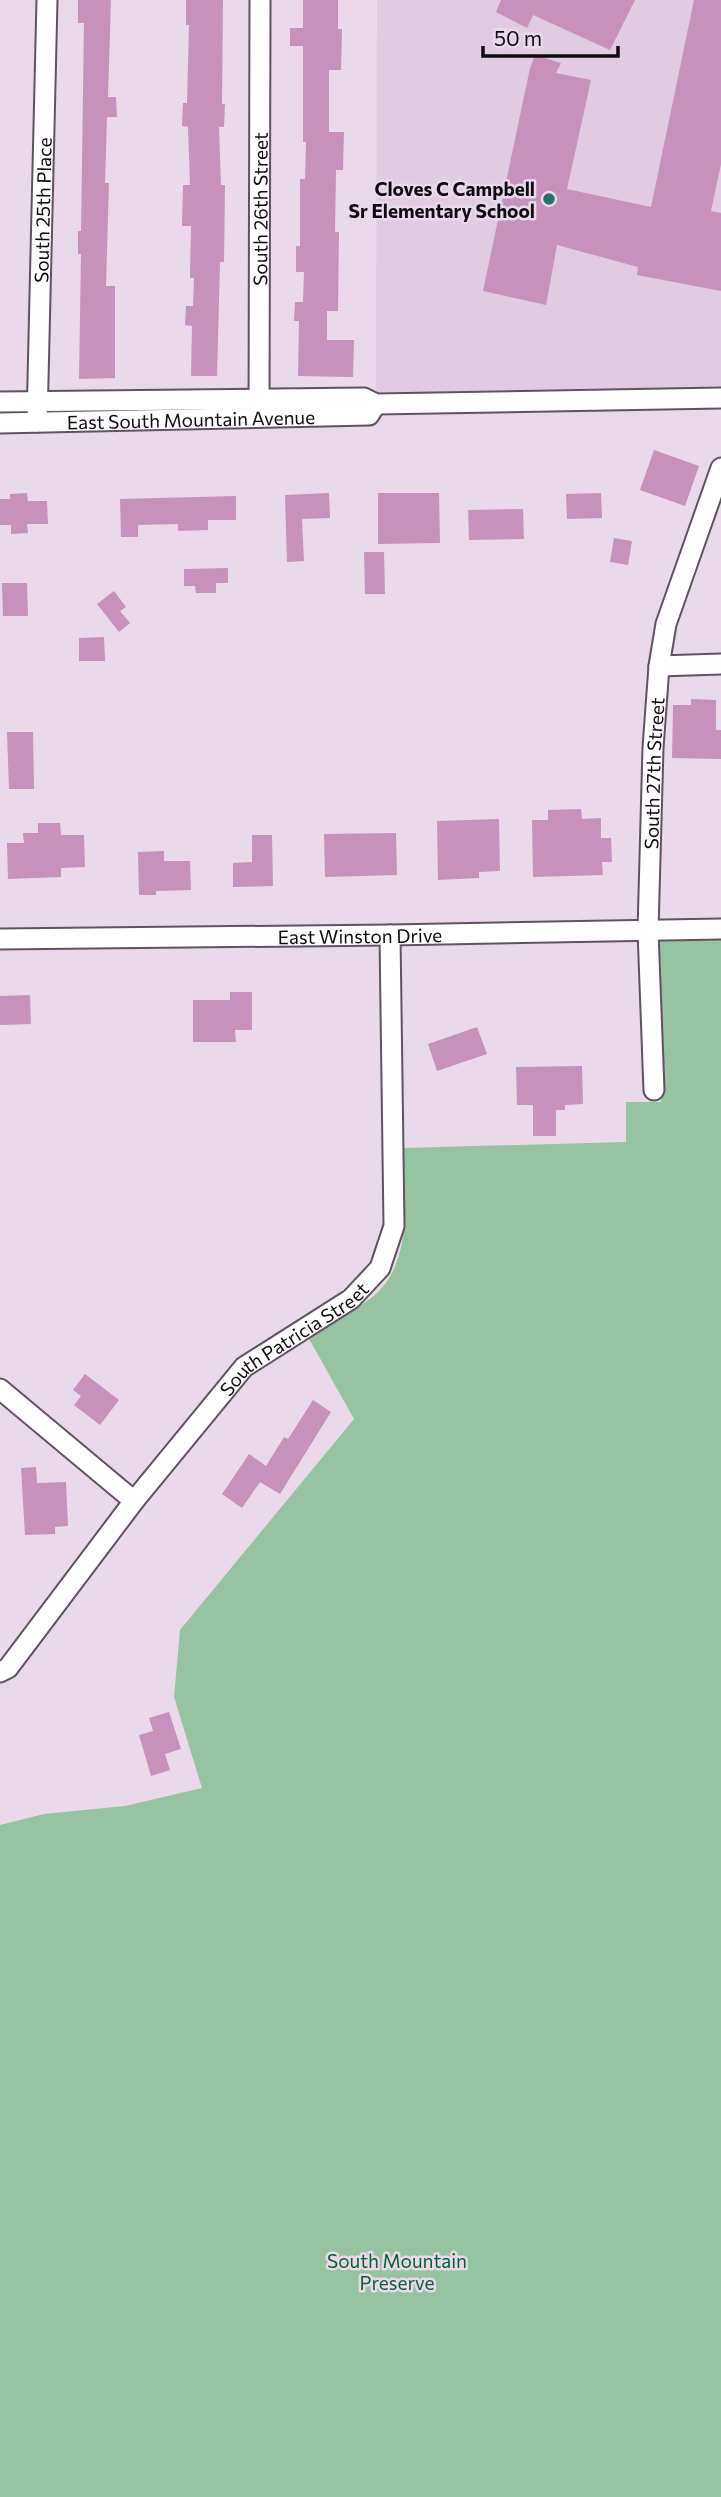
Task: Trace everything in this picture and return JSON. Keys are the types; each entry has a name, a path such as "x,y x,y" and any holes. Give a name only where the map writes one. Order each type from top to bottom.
{"street":[{"name":"South 25th Place","path":"37,422 47,0"},
{"name":"South 26th Street","path":"259,407 260,0"},
{"name":"East South Mountain Avenue","path":"0,423 364,398 376,404 721,398"},
{"name":"East South Mountain Avenue","path":"0,402 259,407"},
{"name":"South 27th Street","path":"654,1090 648,931 653,748 659,666 666,624 721,468"},
{"path":"659,666 721,664"},
{"name":"East Winston Drive","path":"0,939 721,929"},
{"name":"South Patricia Street","path":"0,1672 8,1668 134,1501 244,1367 351,1299 380,1268 394,1226 390,935"},
{"path":"0,1388 134,1501"}],"shaded area":[{"name":"Cloves C Campbell Sr Elementary School","path":"377,0 721,0 721,398 376,404"}],"green space":[{"name":"South Mountain Preserve","path":"721,939 721,2497 0,2497 0,1825 44,1814 125,1806 202,1788 174,1697 180,1630 354,1419 308,1337 377,1293 389,1279 402,1244 405,1205 403,1148 626,1142 626,1102 661,1102 660,941"}],"building":[{"path":"78,0 111,0 108,97 116,97 117,117 107,117 105,183 109,183 106,286 115,286 115,378 79,379 81,254 78,254 78,231 81,231 84,23 78,23"},
{"path":"186,0 223,0 222,104 225,104 224,127 219,127 221,185 225,185 224,262 220,262 217,376 191,376 192,326 185,325 186,306 193,306 194,278 190,278 191,226 182,226 183,185 190,185 188,127 182,126 183,103 187,103 189,25 186,25"},
{"path":"303,0 338,0 338,29 342,29 341,70 329,70 329,132 344,132 343,170 336,170 335,232 339,232 338,311 327,311 327,340 354,340 353,377 298,376 299,321 294,321 295,302 303,302 304,272 296,272 296,246 300,246 300,179 305,179 306,142 303,142 303,46 290,46 290,28 303,28"},
{"path":"501,0 635,0 610,50 533,15 527,28 496,12"},
{"path":"694,0 721,0 721,164 711,211 721,213 721,291 637,275 638,267 557,245 546,305 483,291 535,55 561,63 556,73 591,80 567,189 651,207"},
{"path":"654,450 699,466 685,506 640,490"},
{"path":"27,493 28,501 47,501 48,524 27,524 28,533 11,534 11,525 0,525 0,499 10,499 10,494"},
{"path":"329,493 330,518 302,519 304,561 287,562 285,495"},
{"path":"378,493 439,493 440,543 378,544"},
{"path":"601,493 602,518 567,519 566,494"},
{"path":"236,496 236,520 208,520 208,530 178,531 178,524 138,525 138,537 121,537 120,499"},
{"path":"523,509 524,539 469,540 468,510"},
{"path":"614,538 632,541 628,565 610,562"},
{"path":"364,552 384,552 385,594 365,594"},
{"path":"228,568 228,583 216,583 216,593 196,593 195,586 184,586 184,569"},
{"path":"2,583 27,583 28,616 3,616"},
{"path":"114,591 126,607 120,611 130,623 119,632 97,604"},
{"path":"104,637 105,661 79,661 79,638"},
{"path":"691,699 716,700 716,730 721,730 721,759 672,758 673,705 691,705"},
{"path":"7,732 33,732 34,789 9,789"},
{"path":"581,809 582,819 601,818 601,838 611,838 612,862 602,862 603,875 533,877 532,820 548,820 548,810"},
{"path":"499,819 500,871 479,872 479,878 438,880 437,821"},
{"path":"38,823 60,823 61,835 84,835 85,867 61,868 61,877 8,879 7,843 24,843 23,833 38,833"},
{"path":"396,833 397,875 325,877 324,834"},
{"path":"252,835 272,835 273,886 233,887 233,863 252,862"},
{"path":"164,851 164,861 190,861 191,890 156,891 156,895 139,895 138,852"},
{"path":"230,992 252,992 252,1030 235,1030 236,1042 193,1042 193,1000 230,1000"},
{"path":"30,995 31,1024 0,1025 0,996"},
{"path":"477,1027 487,1054 437,1071 428,1044"},
{"path":"582,1066 583,1104 565,1105 565,1110 556,1110 556,1136 533,1136 533,1105 517,1105 516,1067"},
{"path":"85,1374 119,1400 100,1425 74,1405 81,1396 73,1390"},
{"path":"313,1400 331,1412 280,1494 260,1482 242,1508 222,1494 249,1454 266,1466 284,1437 288,1439"},
{"path":"36,1467 37,1483 66,1482 68,1526 55,1527 55,1534 25,1535 21,1468"},
{"path":"169,1712 181,1749 165,1754 170,1770 151,1776 139,1735 153,1731 149,1718"}],"place":[{"name":"Cloves C Campbell Sr Elementary School","path":"549,199"}]}
